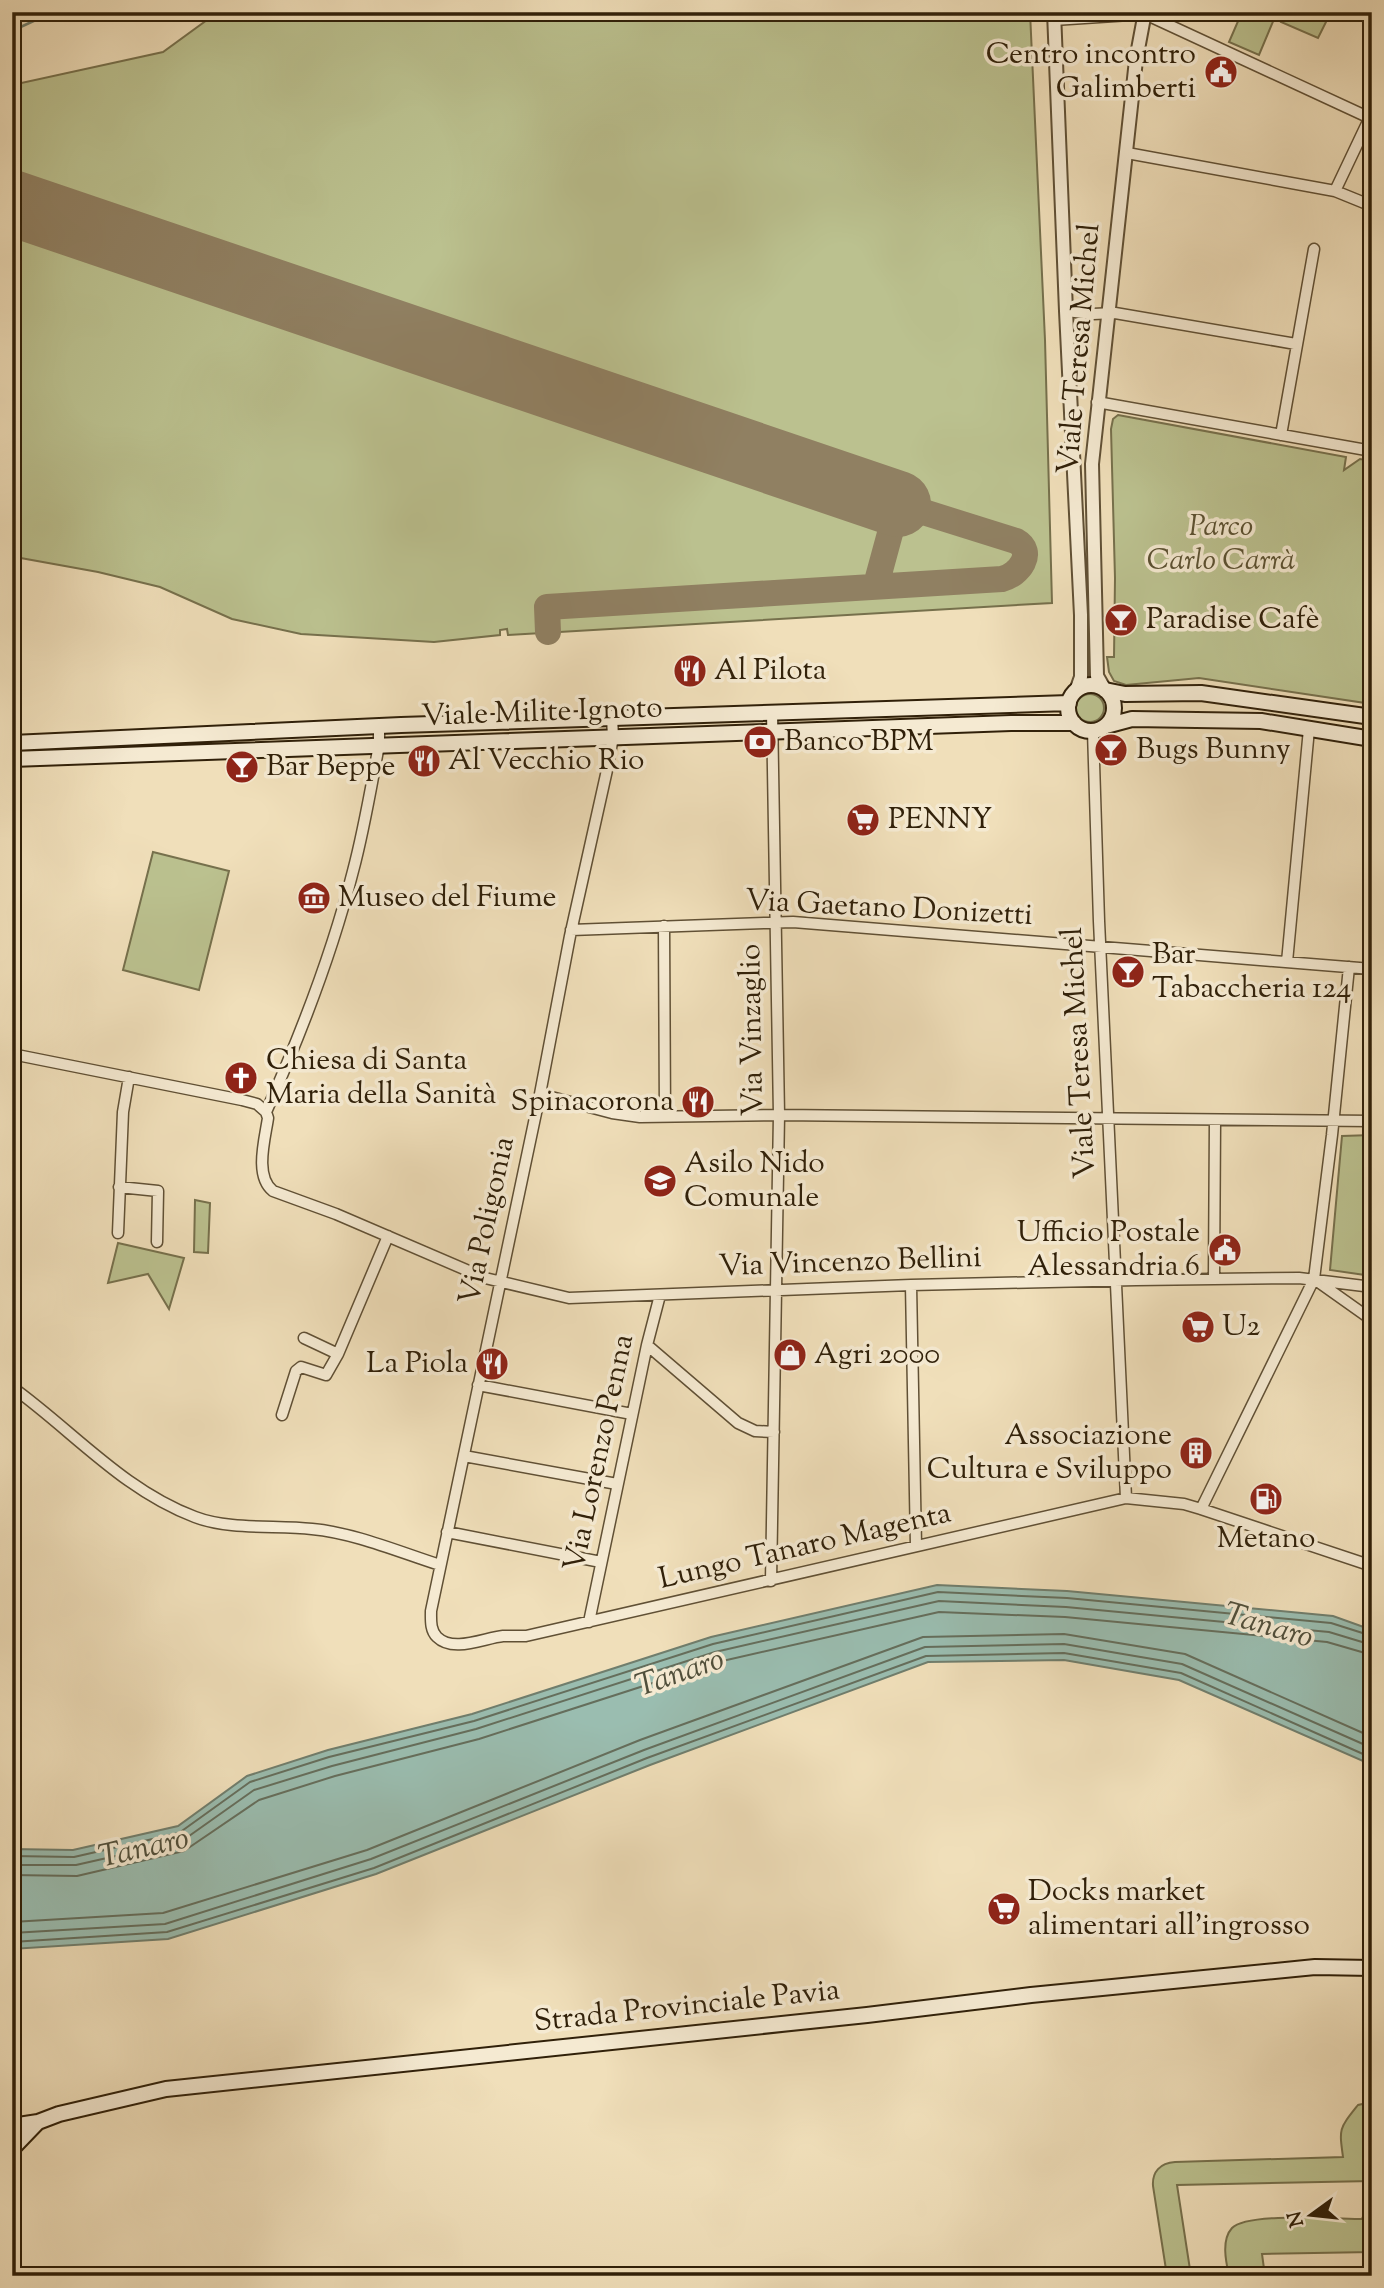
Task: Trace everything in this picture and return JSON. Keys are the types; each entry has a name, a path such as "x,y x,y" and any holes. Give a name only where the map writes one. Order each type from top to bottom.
{"main road":[{"path":"1372,717 1201,693 1125,694 1091,685 1073,697 1069,712 1073,723 1083,729 1100,728 1132,719 1202,719 1261,721 1372,738"},
{"path":"1100,728 1112,718 1114,706 1105,690"},
{"name":"Viale Milite Ignoto","path":"12,743 1073,697"},
{"name":"Viale Milite Ignoto","path":"12,759 1073,723"},
{"name":"Strada Provinciale Pavia","path":"12,2126 180,2087 867,2015 1031,1995 1315,1967 1372,1968"},
{"path":"12,2149 38,2122"}],"street":[{"path":"1054,16 1145,13 1371,116 1335,191"},
{"name":"Viale Teresa Michel","path":"1105,690 1097,676 1092,464 1136,60 1145,13"},
{"name":"Viale Teresa Michel","path":"1054,16 1081,615 1081,677 1073,697"},
{"path":"1127,153 1335,191 1369,205 1372,190"},
{"path":"1281,435 1314,249"},
{"path":"1066,311 1107,313 1296,344"},
{"path":"1097,402 1372,451"},
{"name":"Via Vinzaglio","path":"771,1581 779,1115 772,712"},
{"name":"Via Poligonia","path":"431,1611 613,737 612,717"},
{"path":"12,1054 242,1100 257,1104 266,1112 299,1038 354,870 379,746 379,726"},
{"name":"Viale Teresa Michel","path":"1100,728 1101,947 1126,1498"},
{"path":"1287,962 1309,729"},
{"name":"Via Gaetano Donizetti","path":"571,930 776,922 1372,969"},
{"path":"664,926 665,1116"},
{"path":"1201,1509 1314,1279 1349,967"},
{"path":"118,1233 123,1112 129,1077"},
{"path":"540,1094 611,1113 640,1117 779,1115 1372,1121"},
{"name":"Via Vincenzo Bellini","path":"266,1112 268,1118 263,1175 266,1186 273,1191 388,1236 468,1272 569,1298 911,1285 1214,1279 1314,1279 1372,1287"},
{"path":"1214,1279 1215,1120"},
{"path":"120,1187 158,1191 157,1242"},
{"path":"282,1415 296,1371 301,1367 326,1375 338,1354 388,1236"},
{"path":"1314,1279 1372,1320"},
{"path":"911,1285 916,1546"},
{"name":"Via Lorenzo Penna","path":"589,1622 646,1345 660,1295"},
{"path":"304,1338 338,1354"},
{"path":"646,1345 738,1423 755,1432 774,1432"},
{"path":"478,1385 632,1414"},
{"path":"12,1387 42,1408 93,1454 132,1484 157,1500 198,1518 334,1533 440,1565"},
{"path":"464,1456 617,1485"},
{"name":"Lungo Tanaro Magenta","path":"431,1611 431,1626 435,1636 444,1642 460,1644 502,1636 526,1636 1126,1498 1184,1504 1372,1566"},
{"path":"447,1532 601,1562"}],"green space":[{"path":"218,12 690,12 694,15 736,12 1030,12 1045,340 1052,603 508,635 507,629 500,630 500,635 434,642 301,634 232,619 160,587 98,572 15,557 19,729 12,729 12,85 163,52"},
{"path":"1242,12 1277,12 1259,55 1229,42"},
{"path":"1285,12 1315,12 1328,18 1318,38 1281,22"},
{"name":"Parco Carlo Carrà","path":"1118,415 1346,457 1344,470 1360,459 1372,461 1372,704 1199,678 1126,685 1114,681 1109,672 1107,657 1114,657 1111,429 1113,419"},
{"path":"1090,694 1100,698 1104,708 1100,718 1090,722 1080,718 1076,708 1080,698"},
{"path":"153,852 229,871 199,990 123,970"},
{"path":"1372,1135 1372,1276 1330,1270 1342,1136"},
{"path":"195,1200 210,1203 208,1253 194,1252"},
{"path":"118,1243 184,1258 169,1309 148,1274 108,1283"},
{"path":"1372,2102 1372,2181 1177,2185 1191,2276 1167,2276 1153,2186 1154,2176 1161,2166 1175,2162 1343,2157 1341,2134 1344,2124 1358,2105"},
{"path":"1372,2196 1372,2252 1262,2254 1265,2276 1229,2276 1225,2251 1226,2239 1232,2228 1241,2223 1273,2218 1362,2219"}],"water":[{"name":"Tanaro","path":"937,1585 1067,1591 1333,1616 1372,1630 1372,1765 1179,1680 1064,1660 928,1662 650,1765 376,1874 168,1939 12,1949 12,1849 73,1850 178,1826 247,1776 328,1750 472,1714 711,1637"}],"waterway":[{"path":"12,31 53,12"}],"taxiway":[{"path":"548,632 547,607 1002,579 1019,568 1023,563 1025,551 1016,541 898,504 876,585"}],"runway":[{"path":"12,203 898,504"}],"place":[{"name":"Centro incontro Galimberti","path":"1221,72"},
{"name":"Paradise Cafè","path":"1121,620"},
{"name":"Al Pilota","path":"690,671"},
{"name":"Banco BPM","path":"760,742"},
{"name":"Bugs Bunny","path":"1111,750"},
{"name":"Al Vecchio Rio","path":"424,761"},
{"name":"Bar Beppe","path":"242,767"},
{"name":"PENNY","path":"863,820"},
{"name":"Museo del Fiume","path":"314,898"},
{"name":"Bar Tabaccheria 124","path":"1128,972"},
{"name":"Chiesa di Santa Maria della Sanità","path":"241,1078"},
{"name":"Spinacorona","path":"698,1102"},
{"name":"Asilo Nido Comunale","path":"660,1181"},
{"name":"Ufficio Postale Alessandria 6","path":"1225,1250"},
{"name":"U2","path":"1198,1327"},
{"name":"Agri 2000","path":"790,1355"},
{"name":"La Piola","path":"492,1364"},
{"name":"Associazione Cultura e Sviluppo","path":"1196,1453"},
{"name":"Metano","path":"1266,1499"},
{"name":"Docks market alimentari all'ingrosso","path":"1004,1909"}]}
